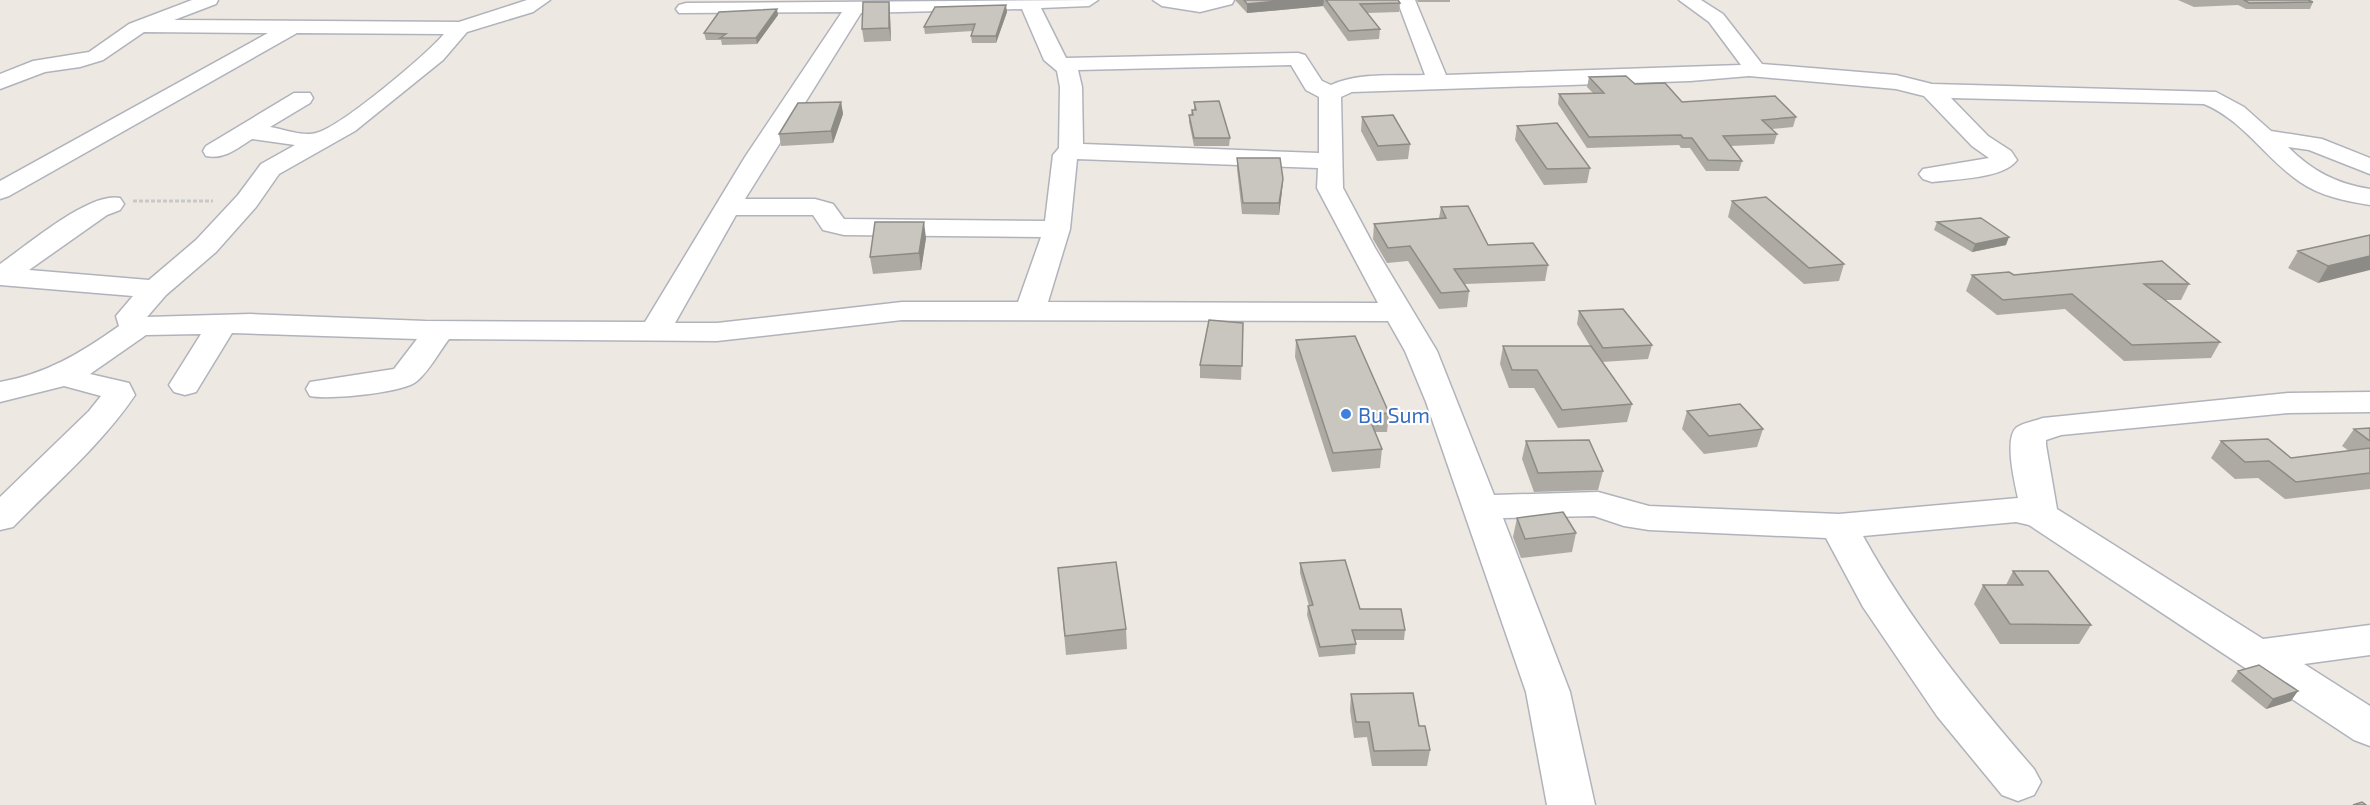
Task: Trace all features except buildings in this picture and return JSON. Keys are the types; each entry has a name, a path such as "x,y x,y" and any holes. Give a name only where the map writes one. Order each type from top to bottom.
{"street":[{"path":"0,81 41,66 80,61 96,56 140,26 209,0"},
{"path":"140,26 460,28 533,6 541,0"},
{"path":"686,9 1029,4 1089,0"},
{"path":"1162,0 1200,6 1225,0"},
{"path":"1406,0 1438,81"},
{"path":"1688,0 1716,18 1754,68 1751,70"},
{"path":"1029,4 1055,60 1065,64 1298,59 1314,85 1330,94"},
{"path":"654,332 728,207 840,5"},
{"path":"7,183 293,27"},
{"path":"460,28 429,63 346,126 270,169 247,201 206,246 156,289 131,316 132,323 140,325 440,330 717,332 902,311 1397,312"},
{"path":"1065,64 1071,87 1071,151"},
{"path":"1330,94 1347,86 1438,81 1690,75 1751,70 1896,82 1932,91 2208,97 2222,103 2265,137 2308,177 2342,191 2370,197"},
{"path":"1932,91 1980,141 2005,160 1991,167 1932,174"},
{"path":"1330,94 1330,188 1420,351 1481,507 1548,692 1571,805"},
{"path":"215,151 302,98"},
{"path":"248,131 321,142"},
{"path":"2265,137 2314,144 2370,167"},
{"path":"1030,312 1057,229 1065,155 1071,151 1331,161"},
{"path":"1,276 98,209 111,204"},
{"path":"728,207 815,207 824,210 832,224 844,227 1057,229"},
{"path":"1,276 156,289"},
{"path":"0,392 32,387 82,368 140,325"},
{"path":"184,385 221,325"},
{"path":"322,389 384,382 405,375 440,330"},
{"path":"0,518 101,418 119,395 117,390 107,387 79,384 69,374"},
{"path":"2040,515 2027,451 2029,435 2055,425 2289,403 2370,402"},
{"path":"1481,507 1598,504 1623,514 1649,518 1839,526 2016,510 2040,515 2370,728"},
{"path":"1839,526 1877,597 1952,704 2018,782"},
{"path":"2257,655 2370,640"}],"path":[{"path":"111,204 123,201 247,201"}],"place":[{"name":"Bu Sum","path":"1346,414"}]}
